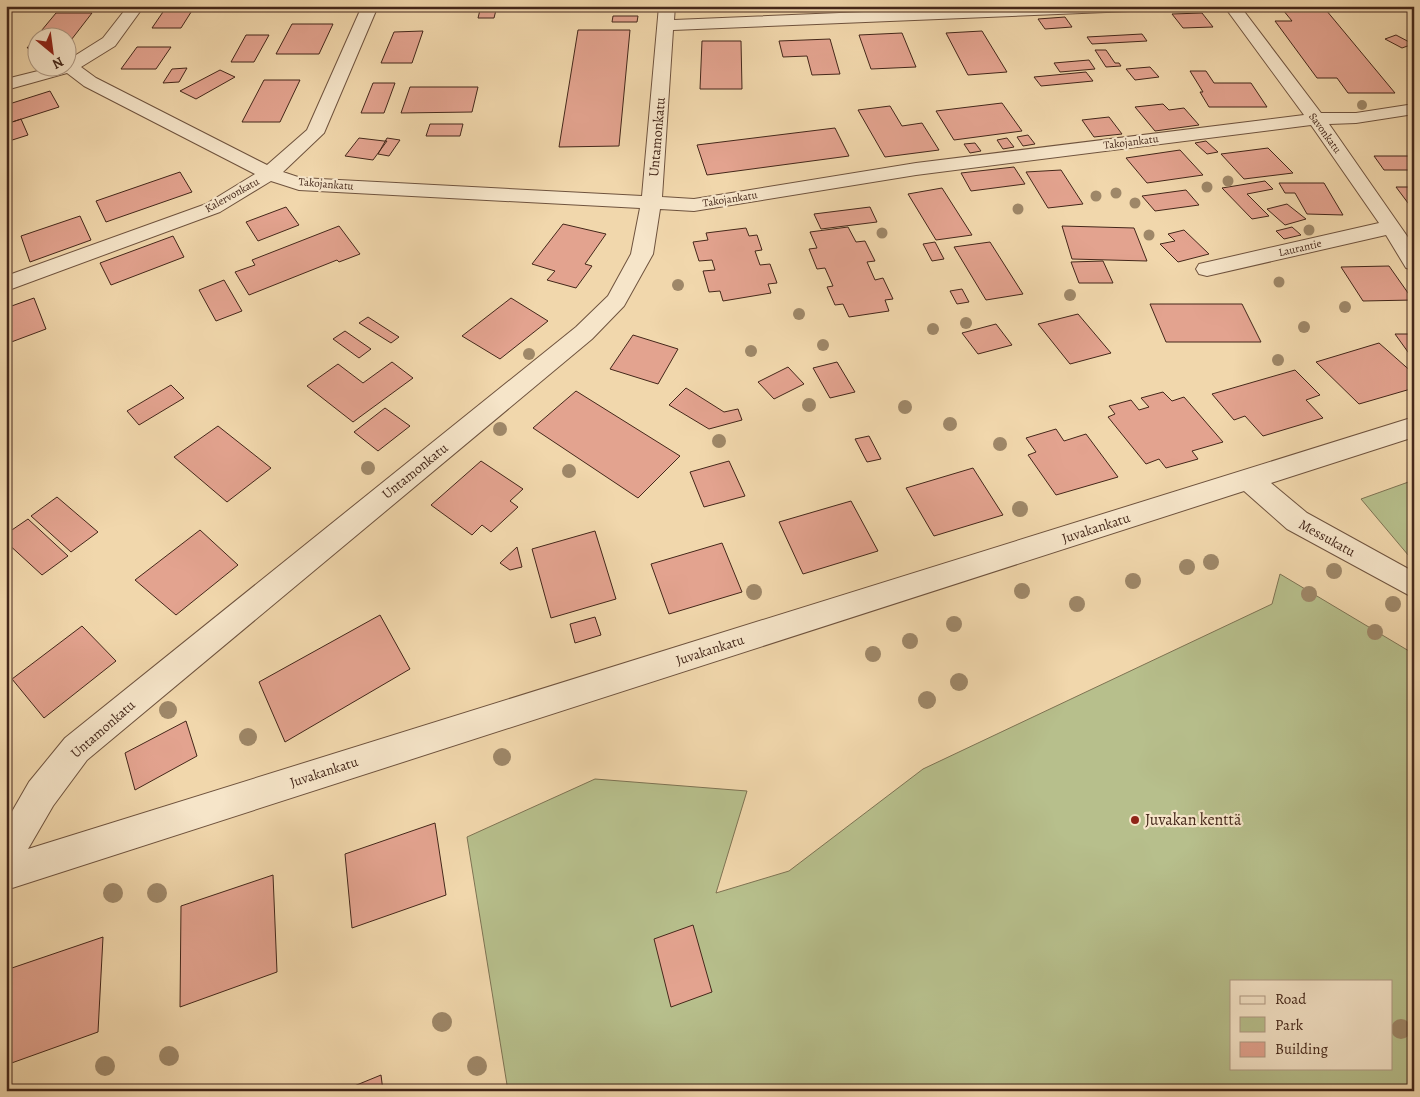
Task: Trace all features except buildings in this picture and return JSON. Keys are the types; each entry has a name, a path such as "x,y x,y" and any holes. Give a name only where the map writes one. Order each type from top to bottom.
{"street":[{"path":"78,61 109,42 136,6"},
{"name":"Kalervonkatu","path":"6,284 213,208 269,174 315,133 370,6"},
{"path":"667,16 1130,6"},
{"name":"Savonkatu","path":"1232,6 1316,119 1392,227 1414,263"},
{"name":"Untamonkatu","path":"6,855 41,794 76,749 584,333 616,301 642,254 651,204 667,16"},
{"name":"Takojankatu","path":"78,74 90,82 269,174 299,184 651,204 694,205 916,169 1316,119 1356,118 1414,109"},
{"path":"6,86 32,78"},
{"name":"Laurantie","path":"1207,269 1392,227"},
{"name":"Juvakankatu","path":"6,873 1414,427"},
{"name":"Messukatu","path":"1248,479 1297,521 1414,586"}],"green space":[{"path":"1414,480 1414,562 1361,499"},
{"name":"Juvakan kenttä","path":"1280,574 1414,654 1414,1091 508,1091 467,837 595,779 747,791 716,893 789,871 923,769 1272,604"}],"place":[{"name":"Juvakan kenttä","path":"1135,820"}]}
